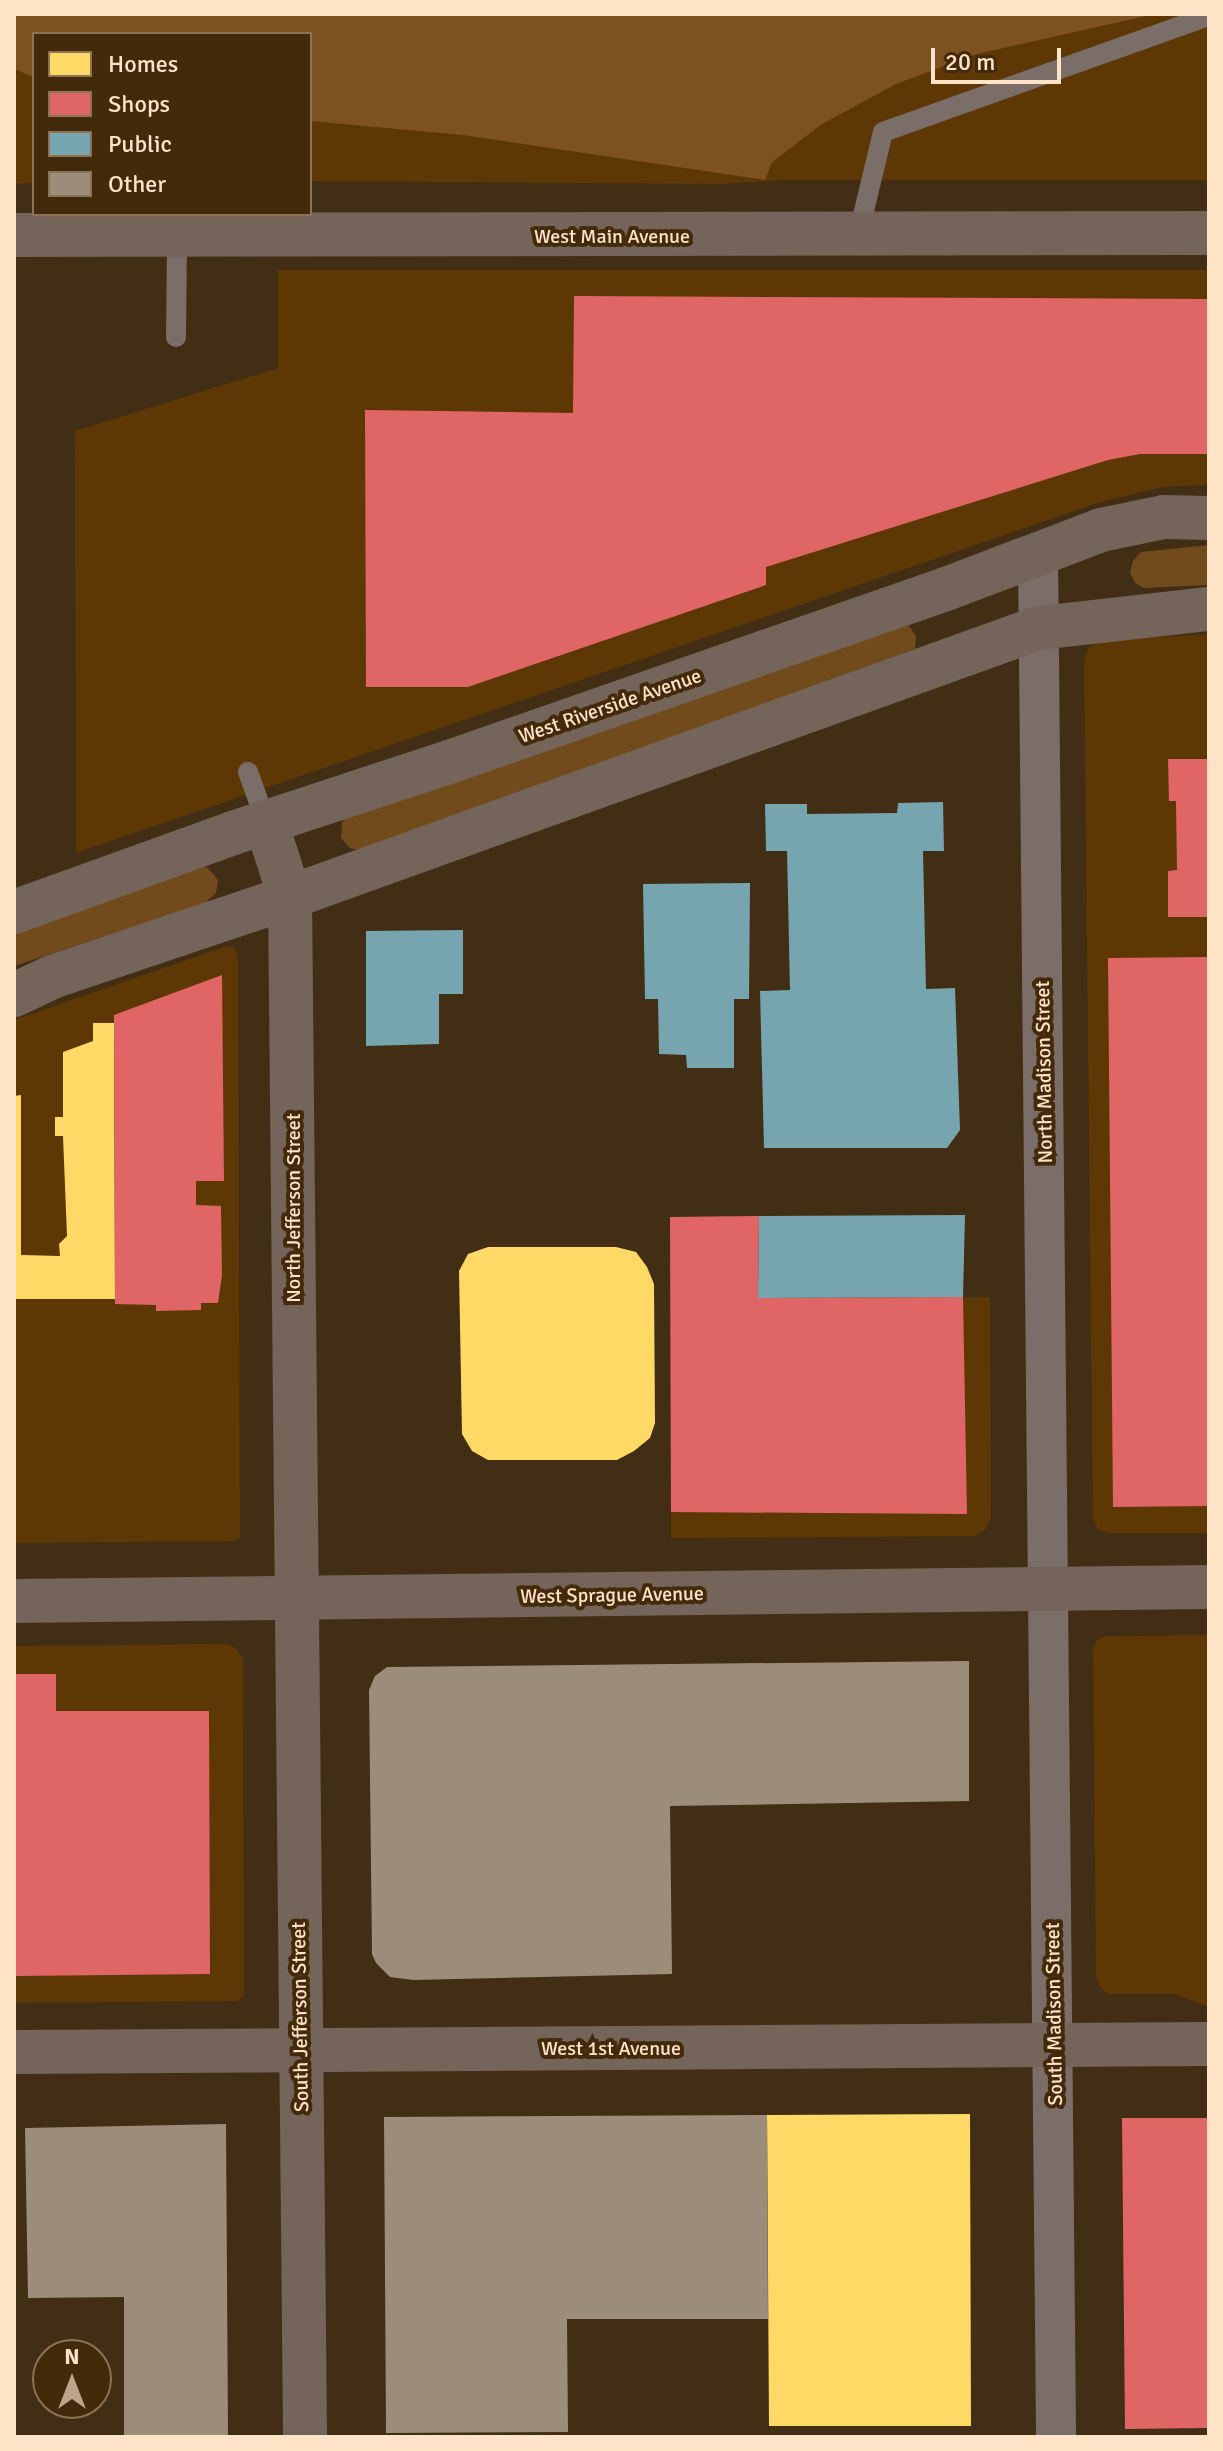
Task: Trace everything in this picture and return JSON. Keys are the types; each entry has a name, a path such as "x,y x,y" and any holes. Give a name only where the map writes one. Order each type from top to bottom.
{"street":[{"name":"West Main Avenue","path":"14,235 858,236 1209,233"},
{"name":"West Riverside Avenue","path":"14,912 266,822 452,761 1101,530 1164,517 1209,518"},
{"name":"North Madison Street","path":"1038,554 1049,1591"},
{"path":"14,995 52,977 290,897 1039,628 1209,609"},
{"name":"North Jefferson Street","path":"266,822 290,897 296,1597"},
{"name":"West Sprague Avenue","path":"14,1601 1209,1587"},
{"name":"South Madison Street","path":"1049,1591 1056,2437"},
{"name":"South Jefferson Street","path":"296,1597 305,2437"},
{"name":"West 1st Avenue","path":"14,2052 1209,2044"}],"lane":[{"path":"858,236 883,132 1209,16"},
{"path":"176,337 177,236"},
{"path":"248,772 266,822"}],"shaded area":[{"path":"14,14 1209,14 1209,180 783,180 720,184 312,181 312,32 32,32 32,183 14,184"},
{"path":"14,14 1155,14 977,54 896,84 822,124 772,162 765,180 463,135 312,121 312,32 32,32 32,76 14,69"},
{"path":"278,270 1209,270 1209,485 1162,487 1098,503 76,853 75,431 278,368"},
{"path":"1209,545 1209,585 1144,588 1135,583 1130,572 1133,561 1141,552"},
{"path":"897,622 909,626 916,636 915,649 363,851 350,848 341,838 342,822 350,812"},
{"path":"1209,634 1209,1533 1108,1533 1098,1529 1093,1518 1084,661 1088,649 1098,641"},
{"path":"194,865 208,868 218,880 216,893 204,904 14,966 14,924"},
{"path":"227,946 234,948 238,956 240,1538 235,1541 14,1543 14,1020"},
{"path":"758,1216 758,1299 990,1297 991,1518 985,1530 975,1536 671,1538 670,1217"},
{"path":"1209,1635 1209,2007 1174,1994 1109,1994 1100,1988 1096,1976 1093,1649 1097,1640 1105,1636"},
{"path":"227,1644 237,1649 243,1658 244,1996 237,2001 14,2003 14,1646"}],"building: Homes":[{"path":"93,1023 114,1023 115,1299 14,1299 14,1096 21,1095 21,1255 60,1256 59,1244 67,1236 63,1136 55,1136 55,1117 63,1117 63,1052 93,1041"},
{"path":"488,1247 616,1247 636,1252 647,1267 654,1284 655,1423 650,1438 634,1451 617,1460 488,1460 472,1451 462,1434 459,1271 468,1254"},
{"path":"970,2114 971,2426 769,2426 767,2115"}],"building: Shops":[{"path":"574,296 1209,299 1209,454 1140,454 1108,460 766,567 766,585 468,687 366,687 365,410 573,413"},
{"path":"1168,759 1209,759 1209,917 1168,917 1168,871 1177,870 1176,801 1169,801"},
{"path":"1209,957 1209,1506 1113,1507 1108,958"},
{"path":"222,975 224,1181 196,1181 196,1205 221,1206 222,1275 218,1303 201,1303 201,1310 156,1311 156,1305 115,1304 114,1015"},
{"path":"759,1216 758,1298 963,1297 967,1514 671,1512 670,1217"},
{"path":"14,1674 56,1674 56,1711 209,1711 210,1974 14,1976"},
{"path":"1122,2118 1209,2118 1209,2428 1125,2429"}],"building: Public":[{"path":"943,802 944,851 923,851 926,989 955,988 960,1130 947,1148 764,1148 760,991 790,990 787,851 766,851 765,804 807,804 807,814 897,813 898,803"},
{"path":"750,883 749,999 734,999 734,1068 687,1068 686,1055 659,1054 658,999 645,999 643,884"},
{"path":"463,930 463,994 439,994 439,1044 366,1046 366,931"},
{"path":"965,1215 963,1297 758,1298 759,1216"}],"building: Other":[{"path":"969,1661 969,1801 670,1806 672,1974 413,1980 390,1977 376,1963 372,1954 369,1690 375,1676 387,1667"},
{"path":"767,2115 768,2319 567,2319 568,2432 386,2433 384,2117"},
{"path":"226,2124 228,2437 124,2437 124,2297 28,2298 25,2128"}]}
